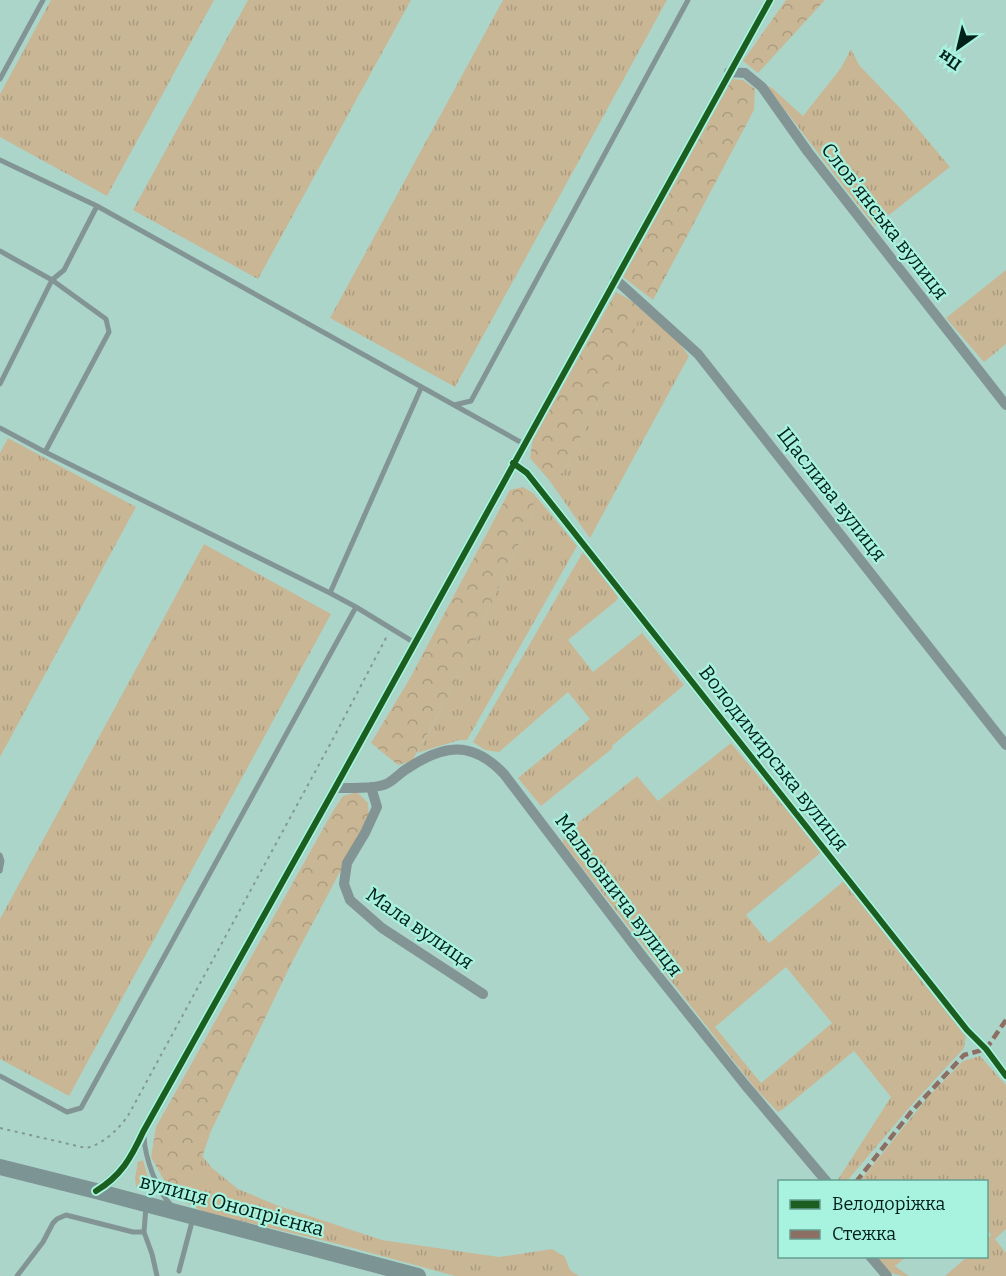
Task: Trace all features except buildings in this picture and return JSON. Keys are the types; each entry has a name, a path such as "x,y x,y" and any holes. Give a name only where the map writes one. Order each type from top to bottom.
{"main road":[{"name":"вулиця Онопрієнка","path":"0,1167 187,1215 393,1273 418,1276"}],"street":[{"path":"96,1191 110,1183 122,1171 133,1153 770,0"},
{"name":"Словʼянська вулиця","path":"729,72 745,73 762,87 808,152 1006,405"},
{"name":"Щаслива вулиця","path":"615,279 698,354 1006,745"},
{"name":"Володимирська вулиця","path":"513,463 527,473 967,1030 986,1049 1006,1076"},
{"name":"Мальовнича вулиця","path":"335,788 386,785 404,770 426,757 448,749 479,753 494,763 657,975 825,1180"},
{"name":"Мала вулиця","path":"371,787 377,807 365,833 347,862 344,884 350,900 382,928 483,994"},
{"path":"871,1258 887,1276"}],"lane":[{"path":"0,79 43,0"},
{"path":"454,405 471,401 688,0"},
{"path":"0,160 97,206 524,444"},
{"path":"0,384 52,280 64,270 97,206"},
{"path":"0,251 52,280 106,319 109,332 45,452"},
{"path":"330,593 421,388"},
{"path":"0,428 330,593 414,643"},
{"path":"0,1076 67,1112 81,1108 356,607"},
{"path":"0,855 2,861 0,871"},
{"path":"143,1132 147,1155 159,1188 168,1202 187,1215 179,1271"},
{"path":"146,1204 144,1232 157,1276"},
{"path":"17,1276 43,1242 53,1223 66,1215 133,1232 144,1232"}],"path":[{"path":"0,1128 86,1148 106,1139 122,1125 391,629"}],"green space":[{"path":"51,0 214,0 107,196 0,137 0,94"},
{"path":"248,0 411,0 258,279 133,210"},
{"path":"503,0 667,0 455,387 330,318"},
{"path":"786,0 825,0 758,73 743,61"},
{"path":"851,49 859,65 902,110 950,167 875,226 766,85 803,116 841,68"},
{"path":"732,79 743,80 755,89 754,110 653,300 623,277"},
{"path":"1006,270 1006,344 984,362 946,318"},
{"path":"616,292 634,303 641,312 629,347 563,472 549,480 530,458 533,438"},
{"path":"639,307 678,342 689,356 590,538 549,480 563,472 628,347"},
{"path":"8,438 136,507 0,757 0,453"},
{"path":"523,487 534,494 533,513 448,697 412,761 398,765 371,743 409,680 510,490"},
{"path":"534,494 577,546 467,740 459,740 417,753 448,697 533,513"},
{"path":"204,544 331,614 69,1096 0,1059 0,919"},
{"path":"583,552 618,597 568,640 593,672 642,633 684,685 612,746 613,748 541,806 518,778 590,719 568,692 499,752 485,750 473,742"},
{"path":"731,743 821,851 746,915 769,943 844,881 966,1035 964,1048 848,1180 838,1180 891,1097 854,1051 778,1112 755,1088 563,843 564,834 637,776 658,801","holes":["786,967 832,1023 761,1083 715,1027"]},
{"path":"357,792 368,803 369,817 291,964 211,1131 192,1187 165,1182 151,1157 156,1127 333,811 343,796"},
{"path":"980,1056 1006,1085 1006,1229 995,1239 1006,1253 1006,1276 945,1276 966,1258 988,1258 988,1238 991,1235 988,1230 988,1180 861,1180 928,1097 963,1061"},
{"path":"202,1156 212,1168 238,1189 276,1205 382,1240 499,1257 552,1249 565,1257 570,1270 579,1276 455,1276 338,1244 204,1212 177,1198 165,1182 192,1187"},
{"path":"143,1160 152,1192 136,1187 138,1162"},
{"path":"875,1258 905,1258 895,1266 909,1276 898,1275"}],"marked path":[{"path":"858,1180 911,1112 964,1055 986,1049 1006,1020"}],"cycle path":[{"path":"96,1191 119,1173 134,1150 770,0"},
{"path":"513,463 527,473 967,1030 986,1049 1006,1076"}]}
